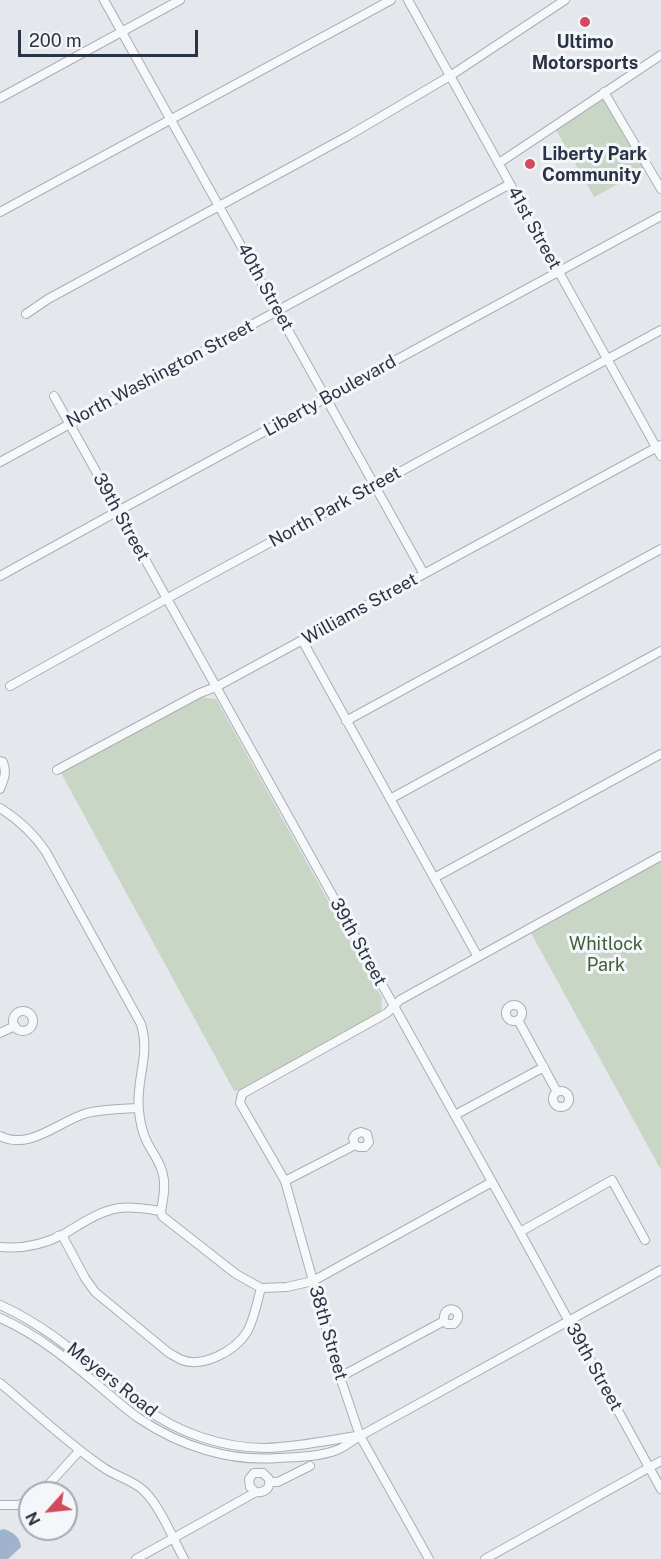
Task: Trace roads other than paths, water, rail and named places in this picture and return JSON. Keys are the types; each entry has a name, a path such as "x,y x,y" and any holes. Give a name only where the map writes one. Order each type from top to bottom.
{"street":[{"name":"40th Street","path":"104,0 424,574"},
{"path":"0,98 180,0"},
{"path":"0,212 391,0"},
{"name":"41st Street","path":"408,0 559,272 659,446 661,456"},
{"path":"26,314 48,299 348,136 450,76 565,0"},
{"path":"498,163 661,55"},
{"path":"604,92 661,189"},
{"name":"North Washington Street","path":"0,462 510,184"},
{"name":"Liberty Boulevard","path":"0,576 661,216"},
{"name":"North Park Street","path":"10,686 661,330"},
{"name":"39th Street","path":"54,396 661,1489"},
{"name":"Williams Street","path":"57,770 200,693 216,687 659,446"},
{"path":"346,721 661,549"},
{"path":"302,640 478,957"},
{"path":"390,799 661,651"},
{"path":"434,878 661,754"},
{"path":"0,762 3,762 6,770 0,789"},
{"path":"0,808 26,828 46,852 141,1024 145,1048 138,1108 144,1136 163,1173 162,1216 230,1270 261,1288 287,1287 313,1281 492,1182"},
{"path":"394,1006 400,1000 661,856"},
{"name":"38th Street","path":"394,1006 387,1013 242,1094 240,1103 285,1181 340,1377 360,1436 429,1559"},
{"path":"518,1020 557,1092"},
{"path":"0,1033 15,1026"},
{"path":"455,1115 544,1067"},
{"path":"0,1136 15,1140 29,1139 86,1113 138,1108"},
{"path":"285,1181 355,1144"},
{"path":"520,1232 612,1180 645,1240"},
{"path":"0,1248 32,1245 62,1235 112,1210 126,1207 161,1211"},
{"path":"62,1235 95,1292 169,1353 183,1360 209,1359 239,1342 248,1330 261,1288"},
{"path":"360,1436 661,1270"},
{"name":"Meyers Road","path":"0,1305 22,1315 52,1334 146,1409 195,1435 236,1445 264,1448 360,1436"},
{"name":"Meyers Road","path":"0,1318 46,1344 140,1419 191,1446 234,1457 264,1459 311,1456 338,1450 360,1436"},
{"path":"340,1377 444,1321"},
{"path":"0,1383 108,1471 131,1481 144,1491 156,1507 184,1559"},
{"path":"52,1481 81,1450"},
{"path":"485,1559 661,1461"},
{"path":"270,1482 278,1482 310,1466"},
{"path":"263,1473 268,1476 270,1482 266,1490 261,1493 256,1492 251,1489 249,1479 252,1474 263,1473"},
{"path":"136,1559 256,1492"},
{"path":"0,1505 18,1505"}],"water":[{"path":"4,1529 16,1535 21,1547 8,1559 0,1559 0,1530"}],"place":[{"name":"Ultimo Motorsports","path":"585,22"},
{"name":"Liberty Park Community","path":"530,164"}],"park label":[{"name":"Whitlock Park","path":"606,954"}]}
